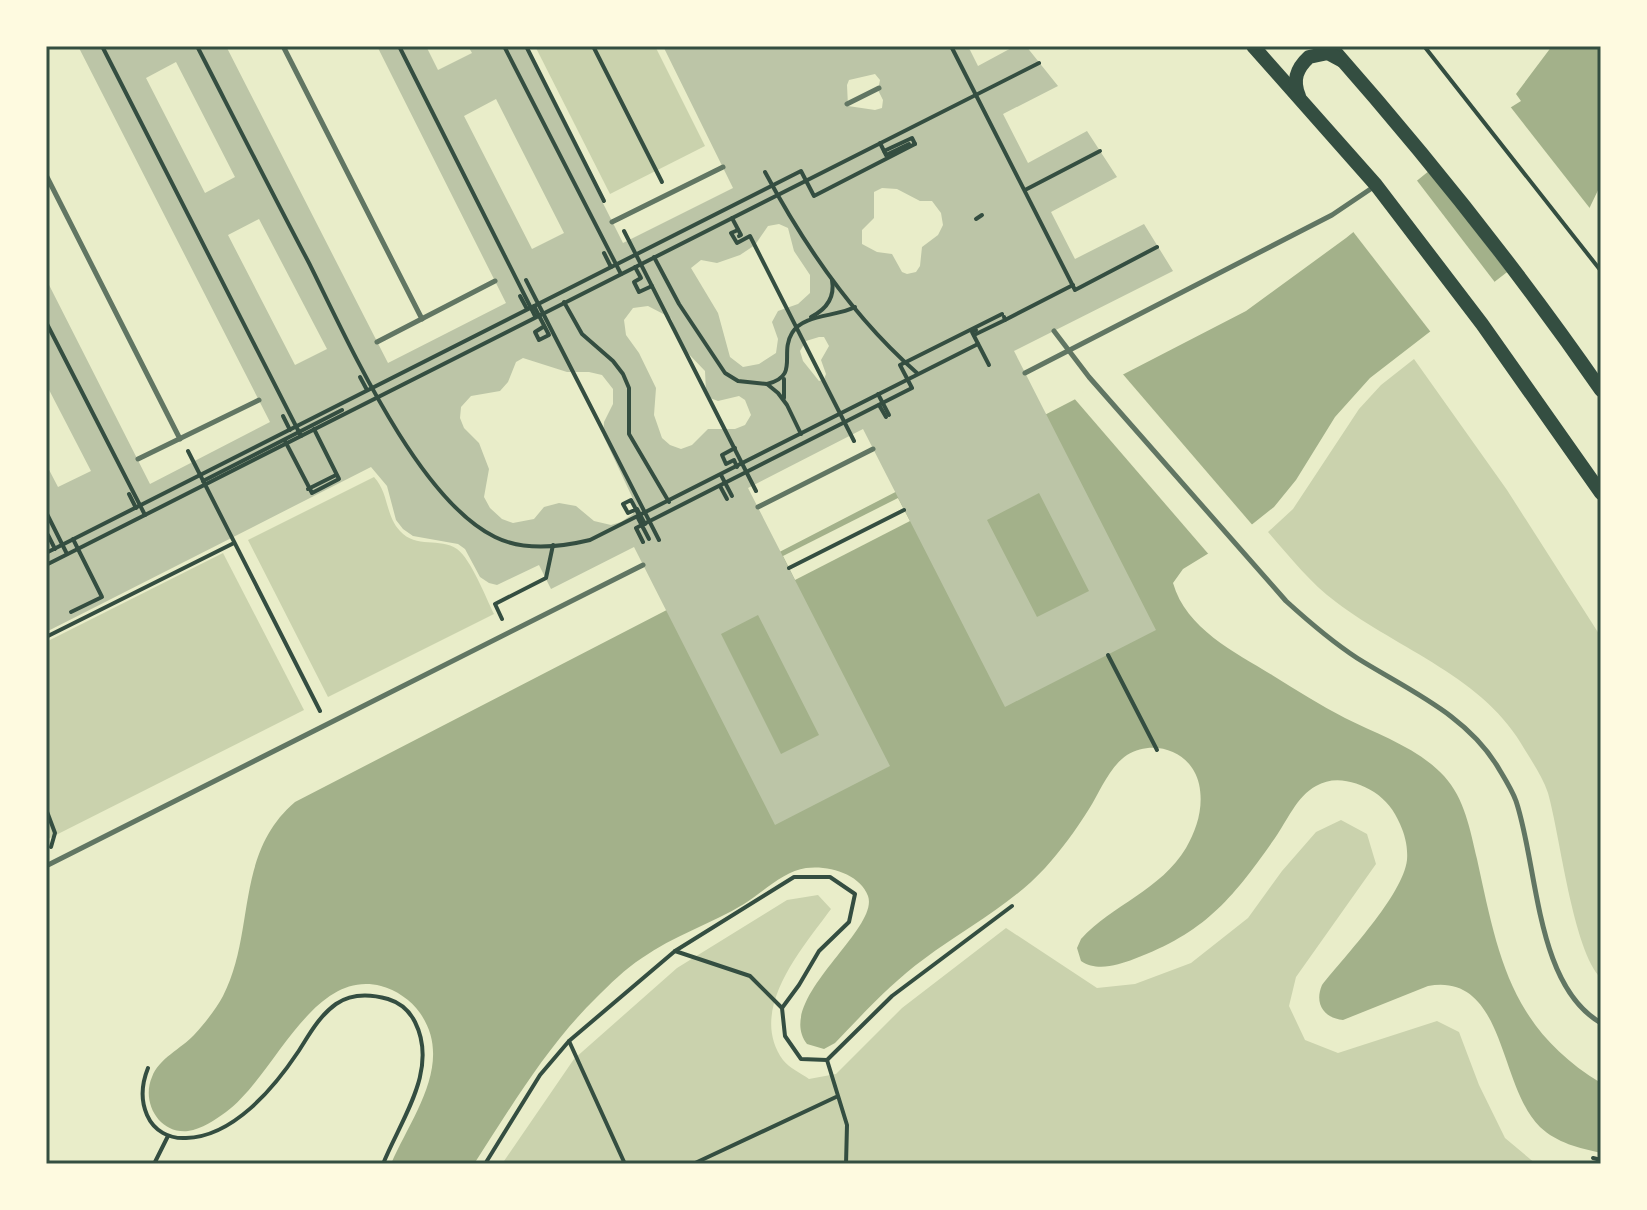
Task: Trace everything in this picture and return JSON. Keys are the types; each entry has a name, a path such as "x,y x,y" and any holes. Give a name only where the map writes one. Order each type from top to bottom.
{"main road":[{"path":"1253,46 1376,185 1482,324 1601,493"},
{"path":"1330,46 1433,166 1529,289 1601,390"},
{"path":"1301,101 1297,92 1297,72 1309,57 1328,53 1345,62"}],"lane":[{"path":"283,46 422,319"},
{"path":"847,104 879,88"},
{"path":"612,222 723,167"},
{"path":"46,175 180,439"},
{"path":"1025,373 1332,215 1376,185"},
{"path":"377,342 495,281"},
{"path":"1054,331 1240,552 1286,601 1355,656 1443,710 1476,736 1498,767 1516,801 1547,942 1568,991 1601,1023"},
{"path":"138,459 259,400"},
{"path":"758,507 873,449"},
{"path":"46,866 643,565"}],"path":[{"path":"102,46 301,436"},
{"path":"197,46 377,397 434,482 475,525 496,538 519,544 553,545 590,540 978,344"},
{"path":"399,46 536,316 546,326 549,337 541,341 536,332 546,326"},
{"path":"504,46 621,274"},
{"path":"526,46 604,201"},
{"path":"593,46 662,182"},
{"path":"951,46 1074,287"},
{"path":"1424,46 1601,271"},
{"path":"46,565 1039,63"},
{"path":"46,553 801,171 814,196 915,144 912,138 885,153"},
{"path":"880,143 885,153"},
{"path":"885,153 909,144"},
{"path":"1025,190 1100,151"},
{"path":"765,172 831,276 888,347 917,374"},
{"path":"976,219 982,215"},
{"path":"732,218 738,233 731,233 737,243 750,236 854,441"},
{"path":"624,231 756,491"},
{"path":"973,334 1157,247"},
{"path":"604,253 611,267"},
{"path":"654,257 679,304 725,373 738,381 767,384 785,376"},
{"path":"635,267 641,278 634,282 639,292 652,286"},
{"path":"785,402 783,386 787,343 796,327 825,308 834,289 831,276"},
{"path":"526,280 546,326 659,540"},
{"path":"520,296 527,309"},
{"path":"564,302 582,334 623,374 629,388 629,434 669,502"},
{"path":"534,306 549,335 539,340 535,332 546,326"},
{"path":"805,320 840,314 855,307"},
{"path":"645,524 637,509 628,513 623,504 631,500 637,510 639,517 646,540 636,528 645,524 720,486 912,388 900,365 1002,314 1005,320"},
{"path":"973,334 997,320"},
{"path":"46,322 145,515"},
{"path":"973,334 989,365"},
{"path":"360,377 367,390"},
{"path":"767,384 785,402 801,434"},
{"path":"878,394 888,416 879,405"},
{"path":"203,481 342,410"},
{"path":"283,416 290,430"},
{"path":"311,419 340,476 308,489 338,477"},
{"path":"314,429 338,477"},
{"path":"285,439 312,493 338,477"},
{"path":"735,448 722,455 726,464 734,460 737,467"},
{"path":"188,451 320,711"},
{"path":"720,486 729,498 721,475"},
{"path":"129,494 136,508"},
{"path":"637,510 629,514 625,505 638,498"},
{"path":"789,568 904,510"},
{"path":"46,512 67,554"},
{"path":"48,535 55,549"},
{"path":"73,539 102,597 70,610 101,598"},
{"path":"46,637 234,543"},
{"path":"502,619 495,604 546,578 553,545"},
{"path":"76,549 101,598"},
{"path":"78,621 75,614 101,598"},
{"path":"1108,655 1157,750"},
{"path":"46,809 55,833 51,847"},
{"path":"485,1164 540,1075 569,1041 675,951 794,877 830,877 855,894 849,922 819,951 782,1008"},
{"path":"675,951 750,976 782,1008 785,1036 801,1059 827,1060 892,996 1012,906"},
{"path":"148,1068 142,1093 144,1108 157,1129 168,1136 193,1138 230,1123 270,1088 315,1026 335,1005 354,995 374,995 396,1002 410,1012 421,1035 424,1065 417,1089 383,1164"},
{"path":"569,1041 625,1164"},
{"path":"827,1060 847,1125 846,1164"},
{"path":"693,1164 836,1097"},
{"path":"154,1164 168,1136"},
{"path":"1593,1158 1601,1160"}],"shaded area":[{"path":"535,46 655,46 705,146 610,194"},
{"path":"1552,46 1601,46 1601,184 1589,209 1370,378 1335,417 1296,480 1274,507 1240,534 1183,569 1173,583 1189,614 1214,638 1326,708 1410,750 1434,766 1451,785 1466,815 1492,927 1513,986 1527,1013 1546,1038 1570,1062 1601,1083 1601,1153 1561,1141 1540,1127 1526,1109 1487,1014 1472,996 1453,986 1428,986 1343,1020 1322,1009 1319,998 1322,985 1384,907 1403,874 1407,860 1405,837 1395,814 1378,795 1360,785 1330,781 1309,790 1245,879 1215,911 1180,937 1159,949 1114,965 1101,967 1081,961 1077,948 1081,939 1176,863 1196,825 1201,801 1195,773 1181,756 1160,748 1138,750 1127,755 1105,780 1074,832 1032,881 912,968 835,1043 824,1049 807,1044 800,1026 804,1007 859,927 867,910 868,896 858,882 843,873 824,868 806,868 790,873 744,904 654,950 618,977 561,1036 474,1164 391,1164 426,1090 433,1051 430,1032 416,1008 403,996 381,986 357,985 335,993 315,1008 244,1096 208,1124 193,1130 178,1131 161,1122 149,1096 152,1077 165,1059 198,1030 223,996 240,946 254,869 276,823 295,802 1246,311 1346,238 1497,116 1521,101 1516,94"},
{"path":"1414,359 1507,490 1601,637 1601,978 1591,964 1575,919 1548,793 1508,725 1464,684 1326,595 1268,532 1293,509 1359,409 1381,385"},
{"path":"374,477 400,531 413,540 457,549 473,570 494,614 328,697 248,540"},
{"path":"223,553 304,710 46,840 46,642"},
{"path":"1341,820 1367,834 1376,864 1296,977 1289,1006 1305,1040 1338,1053 1437,1021 1459,1032 1479,1085 1505,1138 1536,1164 502,1164 574,1059 677,968 787,900 818,895 831,909 806,942 783,981 771,1021 774,1041 783,1060 809,1079 836,1074 902,1008 1006,928 1097,988 1135,984 1191,963 1248,918 1282,871 1316,832"}],"pier":[{"path":"1509,105 1592,211 1510,276 1427,168"},
{"path":"1415,178 1497,285 1433,335 1351,229"},
{"path":"1121,372 1255,528 1211,557 1073,397"},
{"path":"898,498 910,521 795,580 783,556"}],"building":[{"path":"78,46 226,46 388,363 506,303 377,46 426,46 438,70 472,53 468,46 524,46 623,243 733,188 663,46 968,46 978,66 1015,46 1026,46 1058,86 1003,114 1028,163 1087,131 1117,177 1051,212 1075,259 1144,224 1173,271 1014,351 1156,630 1005,707 863,429 748,488 890,766 775,825 634,547 551,589 539,565 497,585 489,583 480,577 465,549 458,544 413,536 403,529 396,520 387,486 371,467 46,632 46,464 58,487 91,471 46,384 46,279 150,484 270,422","holes":["176,62 235,177 205,193 146,78","875,74 880,80 878,90 883,100 882,108 875,110 848,106 849,80","496,99 564,233 532,249 464,116","882,188 897,189 920,201 932,201 941,213 943,225 938,235 922,247 920,266 916,272 907,274 902,272 892,254 877,252 862,244 862,230 874,218 874,192","259,219 327,349 295,365 228,235","779,224 788,228 794,251 810,275 810,293 798,304 778,311 772,322 778,339 776,353 759,364 743,367 730,357 718,313 691,268 701,260 717,263 740,255 755,245 768,226","648,306 671,318 683,348 705,371 706,392 710,398 718,401 739,396 745,400 751,415 745,425 735,429 708,429 692,445 681,449 670,445 662,438 654,415 656,388 639,353 626,335 624,320 633,308","824,337 829,346 821,360 826,374 824,379 819,381 803,361 800,351 806,341","523,358 567,372 602,375 613,389 613,404 604,422 603,435 634,501 633,514 611,525 594,521 576,506 559,503 544,507 534,519 513,523 502,519 490,508 484,497 489,469 479,443 464,428 460,418 461,407 471,396 500,391 508,382 516,362","1039,493 1089,591 1037,617 987,520","758,615 819,735 781,754 721,634"]}]}
